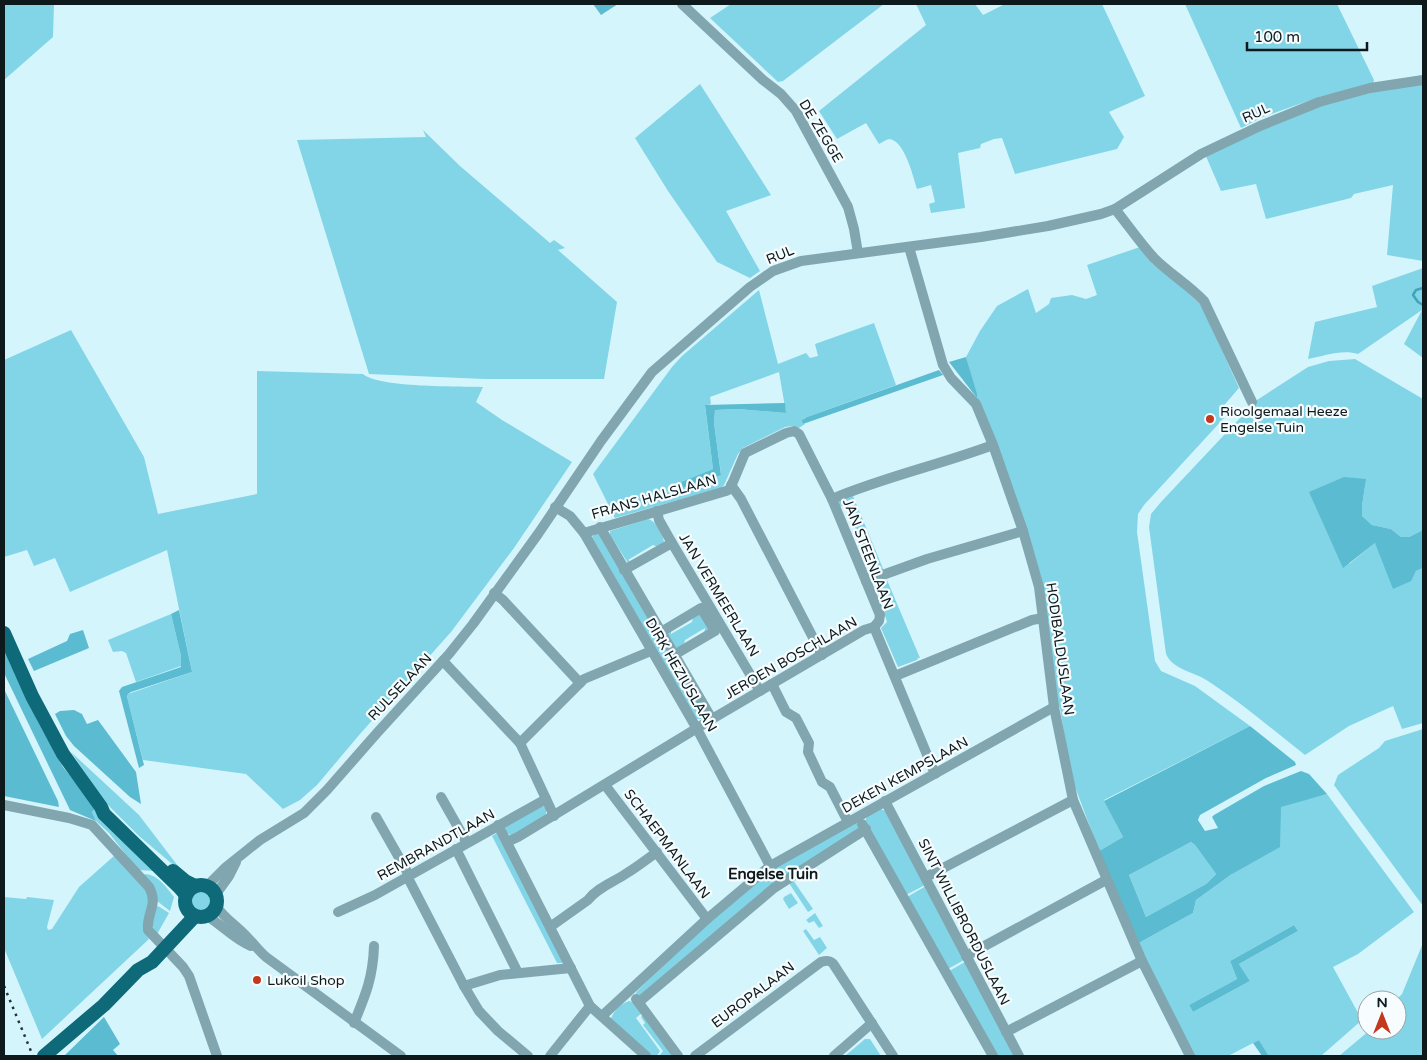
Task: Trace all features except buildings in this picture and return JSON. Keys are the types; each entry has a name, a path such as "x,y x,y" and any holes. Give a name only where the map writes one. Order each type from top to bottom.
{"main road":[{"path":"4,633 32,696 64,754 101,807 108,810 124,827 185,881 201,901 152,962 138,970 104,1005 44,1056"}],"street":[{"name":"DE ZEGGE","path":"682,4 763,80 781,94 796,112 848,207 858,253"},
{"name":"RUL","path":"555,507 652,372 750,287 773,271 801,261 1048,226 1101,214 1115,209 1201,154 1260,126 1319,102 1370,88 1423,80"},
{"path":"1115,209 1154,257 1171,273 1194,290 1204,301 1252,402"},
{"name":"HODIBALDUSLAAN","path":"909,247 943,365 951,378 976,404 993,445 1023,531 1039,587 1054,707 1073,800 1142,961 1190,1056"},
{"name":"FRANS HALSLAAN","path":"584,533 726,491 731,485 746,453 786,432 794,432"},
{"name":"JAN STEENLAAN","path":"794,432 802,437 832,499 866,581 880,615 879,621 874,627 935,774"},
{"path":"832,499 896,475 966,455 993,445"},
{"path":"731,485 741,498 822,655"},
{"name":"DIRK HEZIUSLAAN","path":"555,507 570,516 584,533 696,729 770,866"},
{"name":"RULSELAAN","path":"201,901 229,876 238,859 260,840 304,813 317,802 377,732 443,661 473,624 555,507"},
{"name":"JAN VERMEERLAAN","path":"657,511 672,543 760,691"},
{"name":"DIRK HEZIUSLAAN","path":"600,527 712,719"},
{"path":"866,581 927,559 1023,531"},
{"path":"624,570 672,543"},
{"path":"494,593 503,600 580,683"},
{"name":"DIRK HEZIUSLAAN","path":"661,632 701,608 715,631 674,655"},
{"path":"895,676 1032,620 1043,618"},
{"name":"JEROEN BOSCHLAAN","path":"696,729 864,630 874,627"},
{"path":"520,743 580,683 592,675 651,651"},
{"path":"443,661 520,743 554,816"},
{"path":"772,684 786,712 796,718 809,743 808,752 822,782 830,788 848,822"},
{"name":"DEKEN KEMPSLAAN","path":"602,1016 707,919 770,866 1054,707"},
{"path":"507,842 554,816 696,729"},
{"name":"SCHAEPMANLAAN","path":"605,785 707,919"},
{"path":"441,796 467,843"},
{"name":"REMBRANDTLAAN","path":"338,912 375,895 546,799"},
{"path":"926,877 1073,800"},
{"name":"SINT WILLIBRORDUSLAAN","path":"885,801 1019,1056"},
{"path":"4,805 69,818 92,825 149,887 153,893 154,903 147,924 148,930 184,966 217,1056"},
{"path":"376,817 464,986 479,1011 498,1031 528,1056"},
{"path":"858,817 994,1056"},
{"path":"498,825 590,1006 646,1056"},
{"name":"DEKEN KEMPSLAAN","path":"639,1002 785,880 866,829"},
{"path":"456,849 518,973"},
{"path":"550,927 593,895 657,852"},
{"path":"966,956 1106,880"},
{"path":"201,901 217,922 243,943 254,947 401,1056"},
{"path":"354,1023 368,991 373,967 374,946"},
{"name":"EUROPALAAN","path":"695,1056 821,962 830,961 872,1024"},
{"path":"1006,1032 1142,961"},
{"path":"464,986 500,975 571,968"},
{"path":"629,992 639,1002 678,1056"},
{"path":"550,1056 590,1006"},
{"path":"834,1056 872,1024 893,1056"}],"shaded area":[{"path":"4,4 54,4 53,37 4,80"},
{"path":"593,4 618,4 601,15"},
{"path":"731,4 884,4 783,81 778,82 710,18"},
{"path":"916,4 975,4 983,15 1005,4 1102,4 1145,96 1109,112 1124,137 1117,149 1015,174 1002,138 994,139 981,144 980,148 958,153 965,208 931,213 929,204 935,202 931,185 917,189 908,160 895,141 889,139 879,144 866,123 837,139 819,111 926,25"},
{"path":"1185,4 1337,4 1374,80 1373,84 1319,97 1263,117 1241,128"},
{"path":"700,84 771,195 726,211 760,271 750,278 717,262 668,191 635,138"},
{"path":"1423,84 1423,261 1387,255 1393,185 1354,194 1351,198 1266,219 1256,184 1221,191 1205,154 1316,106 1358,94"},
{"path":"423,130 460,166 550,243 554,240 565,248 558,250 617,302 604,379 484,379 369,374 297,140 426,137"},
{"path":"1140,247 1202,306 1239,388 1220,410 1219,413 1224,418 1144,505 1138,514 1137,532 1155,661 1161,671 1195,686 1250,726 1104,800 1123,837 1099,851 1071,776 1060,708 1056,704 1045,605 977,398 966,357 980,331 997,306 1028,289 1036,313 1049,304 1051,298 1072,295 1086,299 1097,295 1087,265"},
{"path":"1423,268 1423,358 1404,344 1422,310 1358,354 1346,352 1308,359 1315,322 1377,307 1372,286"},
{"path":"759,290 778,364 806,353 810,358 818,356 815,344 874,323 896,385 807,417 803,419 803,424 805,424 799,428 785,427 743,448 721,488 615,518 593,474 682,356","holes":["779,372 786,413 738,409 715,410 714,423 721,474 683,488 681,482 713,469 705,406 711,404 710,397"]},
{"path":"71,330 144,457 158,514 257,494 257,371 363,374 372,379 402,384 483,387 476,402 572,462 514,548 451,632 317,785 300,800 283,809 246,774 143,760 127,698 128,694 192,672 167,550 70,592 55,558 34,566 27,550 4,557 4,360"},
{"path":"966,357 977,394 977,398 949,362"},
{"path":"1355,359 1423,399 1423,528 1409,537 1401,537 1391,529 1372,525 1362,516 1366,479 1349,564 1375,543 1410,581 1416,571 1423,568 1423,723 1402,729 1393,706 1349,726 1305,755 1221,689 1179,667 1169,659 1166,654 1149,527 1151,514 1161,502 1257,400 1308,367 1329,361"},
{"path":"939,370 943,375 803,424 802,420 807,417"},
{"path":"785,403 786,413 738,409 715,410 714,423 721,475 683,488 681,482 713,469 705,405"},
{"path":"1344,477 1366,479 1362,516 1372,525 1391,529 1401,537 1409,537 1423,528 1423,568 1416,571 1411,581 1393,589 1375,543 1343,568 1309,492"},
{"path":"853,496 884,571 871,575 866,572 872,569 846,505 839,507 839,501"},
{"path":"648,519 659,528 664,542 658,547 653,545 628,560 632,562 628,563 610,535 610,531"},
{"path":"596,533 599,534 705,715 703,719 696,719 592,537"},
{"path":"887,580 920,658 898,667 881,628 887,622 884,612 889,609 880,588 875,588 877,584"},
{"path":"179,610 192,672 131,692 127,697 144,765 139,768 119,691 122,687 181,667 181,656 171,614"},
{"path":"699,613 709,629 704,634 705,628 685,640 683,648 675,649 667,633 671,629 671,634 692,622 694,614"},
{"path":"171,614 181,656 181,666 136,682 126,653 122,651 113,652 108,640"},
{"path":"83,630 89,648 34,671 28,659 67,641 70,634"},
{"path":"4,647 38,722 63,767 96,808 92,812 96,821 70,810 4,673"},
{"path":"4,689 58,801 59,807 4,796"},
{"path":"74,710 82,714 87,724 98,720 136,772 141,804 130,797 74,746 66,736 55,714 60,711"},
{"path":"1250,726 1295,762 1296,765 1266,778 1200,815 1198,820 1205,831 1218,828 1212,817 1214,815 1264,786 1301,771 1309,774 1327,794 1281,807 1280,847 1232,874 1196,900 1193,913 1137,944 1099,851 1123,837 1104,801","holes":["1191,842 1216,874 1206,884 1146,917 1129,875"]},
{"path":"1423,729 1423,906 1334,785 1338,775 1379,748 1385,741"},
{"path":"71,752 139,815 184,874 139,836 106,803"},
{"path":"1327,794 1414,912 1358,954 1333,967 1357,1011 1357,1024 1321,1056 1269,1056 1259,1040 1228,1056 1195,1056 1137,944 1193,913 1196,900 1232,874 1280,807 1285,804","holes":["1294,925 1298,931 1239,964 1250,981 1193,1012 1189,1005 1237,979 1230,961"]},
{"path":"543,806 546,808 546,816 512,836 507,833 505,827"},
{"path":"96,808 154,871 138,870 109,833 96,821 92,812"},
{"path":"881,809 885,811 925,885 906,895 865,822 867,816"},
{"path":"857,822 861,827 787,876 640,997 635,995 701,930 751,886 789,859"},
{"path":"497,833 563,961 562,963 557,963 492,836"},
{"path":"1191,842 1216,874 1206,884 1146,917 1129,875"},
{"path":"115,855 147,890 149,896 144,926 149,939 42,1039 4,948 4,897 54,900 47,927 48,930 52,929 79,887"},
{"path":"146,874 158,879 174,897 170,911 157,901 142,875"},
{"path":"793,880 813,909 808,912 789,883"},
{"path":"926,886 964,960 948,969 907,897"},
{"path":"201,889 209,893 213,901 209,909 201,913 193,909 189,901 193,893"},
{"path":"791,893 798,903 789,909 783,899"},
{"path":"158,906 169,913 156,936 152,916"},
{"path":"815,913 823,926 819,928 814,921 809,923 806,920"},
{"path":"1294,925 1298,931 1239,964 1250,981 1193,1012 1189,1005 1237,979 1230,961"},
{"path":"806,929 814,940 820,937 827,948 819,955 803,931"},
{"path":"1423,943 1423,1056 1339,1056 1358,1040 1407,1040 1407,990 1404,990"},
{"path":"965,962 1015,1056 997,1056 949,971"},
{"path":"629,1001 635,1003 642,1013 636,1018 660,1051 657,1056 651,1056 611,1019 618,1008"},
{"path":"643,1015 674,1056 659,1056 663,1051 643,1025 645,1023 641,1017"},
{"path":"104,1017 120,1044 113,1050 118,1056 64,1056"},
{"path":"865,1039 870,1039 881,1056 845,1056"},
{"path":"1259,1040 1269,1056 1262,1056 1253,1043"}],"waterway":[{"path":"1423,288 1416,290 1413,295 1423,305"}],"railway":[{"path":"4,986 33,1056"}],"place":[{"name":"Rioolgemaal Heeze Engelse Tuin","path":"1210,419"},
{"name":"Lukoil Shop","path":"257,980"}],"district":[{"name":"Engelse Tuin","path":"773,874"}]}
